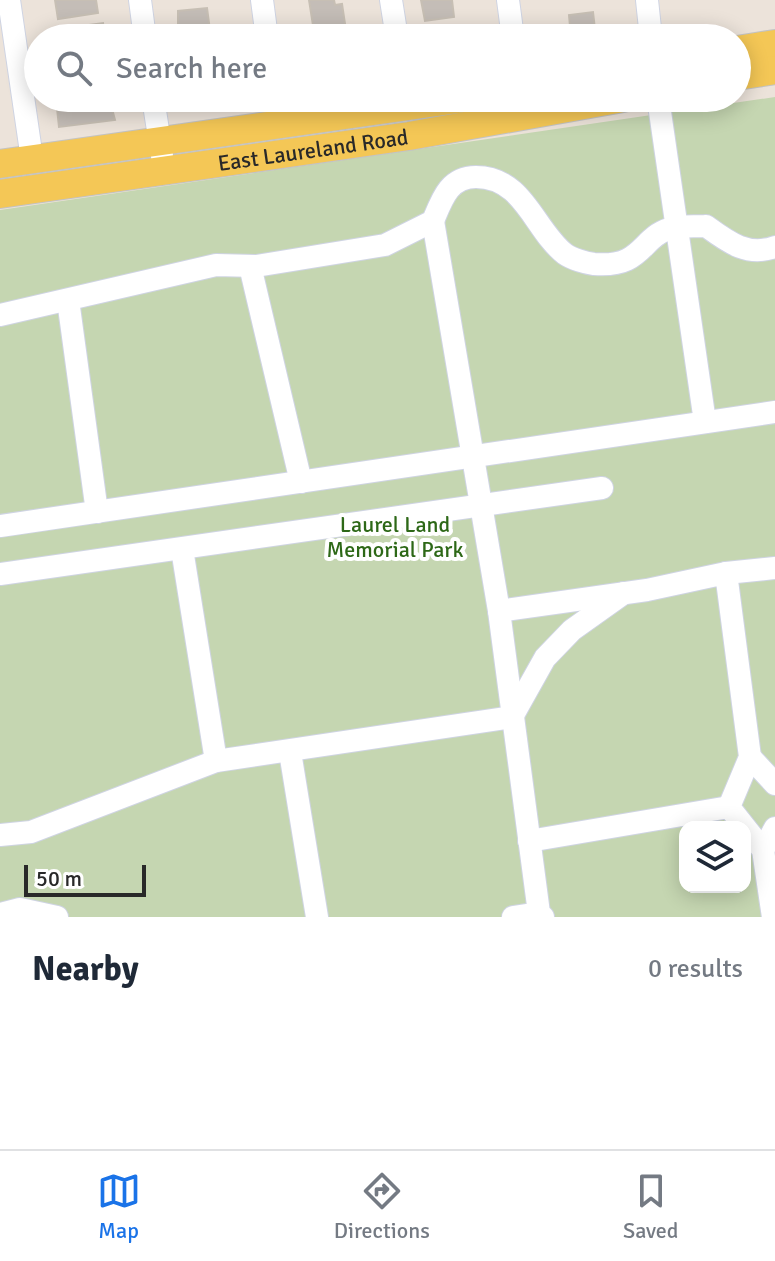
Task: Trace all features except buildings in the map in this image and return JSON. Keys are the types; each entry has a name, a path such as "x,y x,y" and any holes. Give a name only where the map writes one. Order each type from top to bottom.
{"main road":[{"path":"751,48 775,44"},
{"path":"751,74 775,70"},
{"name":"East Laureland Road","path":"0,164 159,141 277,112"},
{"name":"East Laureland Road","path":"0,194 409,136 544,112"}],"street":[{"path":"9,0 24,104"},
{"path":"140,0 143,24"},
{"path":"262,0 265,24"},
{"path":"391,0 395,24"},
{"path":"508,0 511,24"},
{"path":"647,0 650,24"},
{"path":"25,112 32,159"},
{"path":"155,112 164,172"},
{"path":"407,112 409,136"},
{"path":"660,112 705,422"},
{"path":"513,917 541,915 499,611 433,221 445,191 464,177 484,177 506,185 525,202 566,255 590,264 614,264 636,256 667,229 676,228 706,226 731,244 752,252 775,247"},
{"path":"0,315 216,265 250,266 385,245 433,221"},
{"path":"250,266 301,482"},
{"path":"68,300 97,512"},
{"path":"0,526 775,412"},
{"path":"0,574 602,488"},
{"path":"182,549 216,761"},
{"path":"499,611 624,593 726,573 775,568"},
{"path":"726,573 750,757 729,807"},
{"path":"512,717 545,658 572,630 624,593"},
{"path":"3,830 31,832 216,761 512,717"},
{"path":"290,752 317,917"},
{"path":"750,757 775,784"},
{"path":"529,841 729,807"},
{"path":"729,807 763,850 773,917"},
{"path":"763,850 775,828"},
{"path":"0,914 20,909 57,917"}],"green space":[{"name":"Laurel Land Memorial Park","path":"775,97 775,917 0,917 0,210 672,112 751,112 751,100"}]}
